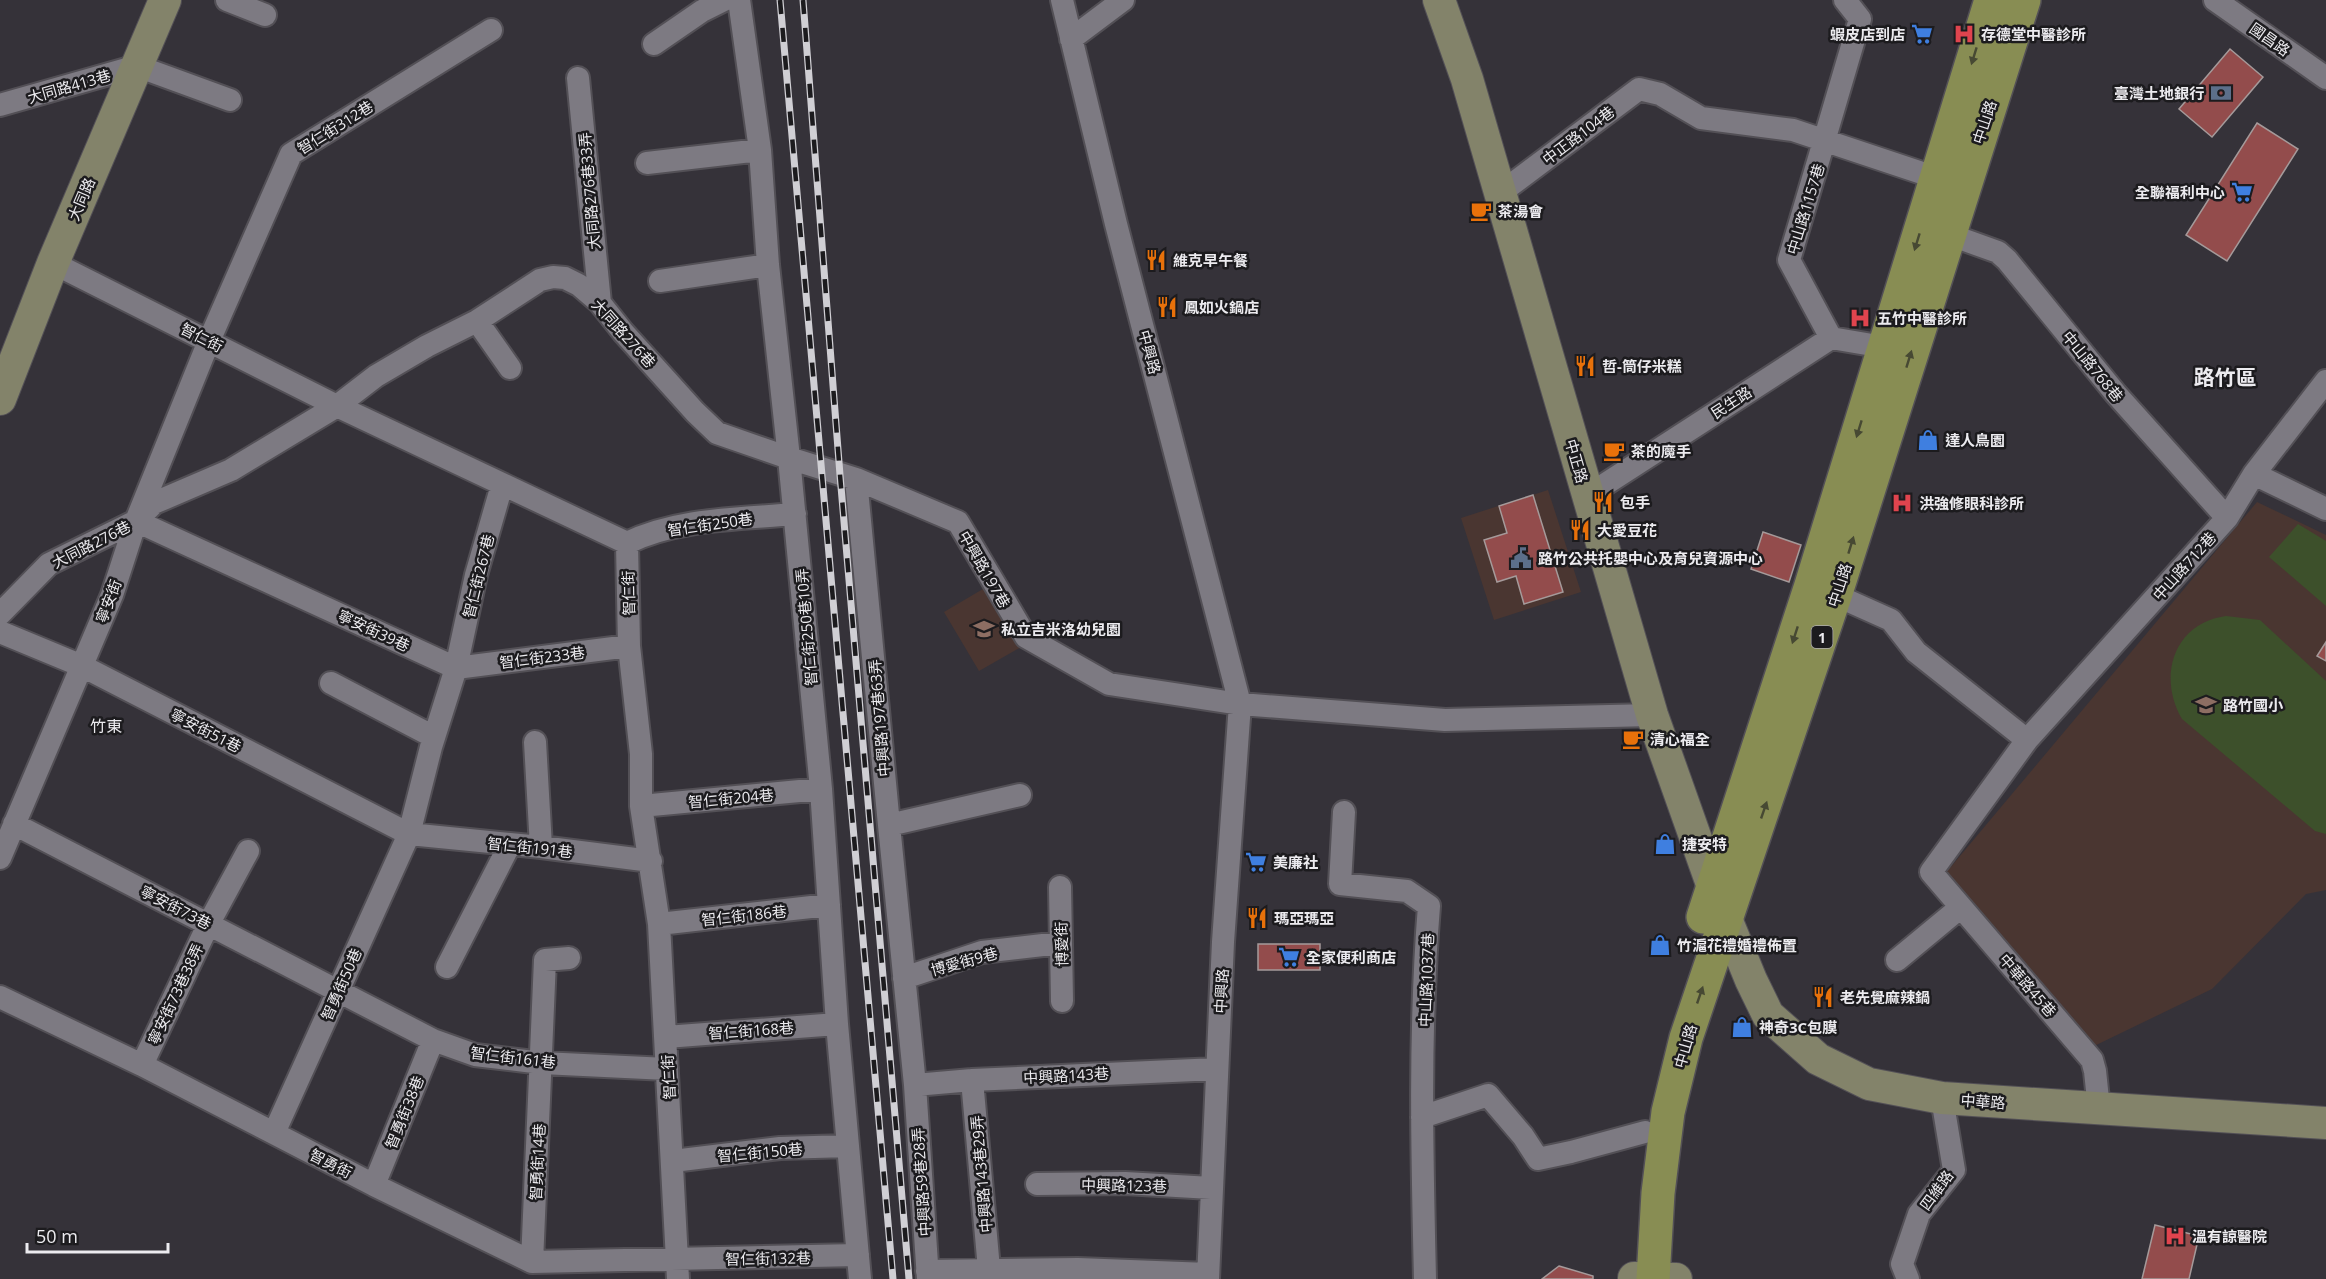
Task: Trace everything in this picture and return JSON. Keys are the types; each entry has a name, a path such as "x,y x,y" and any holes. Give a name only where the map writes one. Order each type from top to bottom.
{"main road":[{"name":"中山路","path":"1650,1279 1668,1112 1686,1038 1726,918 1824,589 1884,347 1991,0"},
{"name":"中山路","path":"1650,1279 1636,1199 1660,1049 1713,887 1824,589 1948,234 2024,0"}],"street":[{"name":"大同路","path":"0,399 53,263 165,0"},
{"path":"227,0 265,15"},
{"path":"654,44 702,11 724,0"},
{"path":"739,0 760,150 768,265 789,458"},
{"name":"中興路","path":"1062,0 1116,224 1240,704 1217,1069 1208,1276"},
{"path":"1071,39 1123,0"},
{"name":"中正路","path":"1439,0 1467,79 1652,715 1726,918"},
{"name":"中山路1157巷","path":"1831,338 1789,260 1826,141 1860,19 1845,0"},
{"name":"國昌路","path":"2215,0 2326,78"},
{"name":"智仁街312巷","path":"209,341 291,154 491,30"},
{"path":"137,66 230,100"},
{"name":"大同路413巷","path":"0,105 137,66"},
{"name":"大同路276巷33弄","path":"578,78 600,303"},
{"name":"中正路104巷","path":"1499,194 1639,89 1660,94 1701,118 1793,130 1826,141"},
{"path":"1826,141 1937,178"},
{"path":"647,163 760,150"},
{"name":"中山路768巷","path":"1948,234 1998,252 2007,260 2116,394 2227,518"},
{"name":"智仁街","path":"53,263 337,406 627,543 629,646 641,754 641,806 659,924 678,1270"},
{"path":"660,281 768,265"},
{"name":"大同路276巷","path":"0,614 49,564 136,521 154,503 231,470 337,406 376,376 427,346 477,321 540,280 553,277 565,278 579,285 600,303 695,412 717,433 789,458"},
{"path":"477,321 510,368"},
{"path":"1831,338 1884,347"},
{"name":"民生路","path":"1587,496 1831,338"},
{"name":"寧安街","path":"0,858 112,595 136,521 209,341"},
{"name":"中山路712巷","path":"1931,872 2027,741 2227,518 2254,474 2326,381"},
{"name":"中興路197巷","path":"789,458 856,479 958,522 1026,637 1109,684 1240,704"},
{"name":"智仁街250巷10弄","path":"789,458 817,739 837,1024 860,1279"},
{"path":"2254,474 2326,509"},
{"name":"中興路197巷63弄","path":"856,479 889,825"},
{"name":"智仁街267巷","path":"456,668 477,575 502,485"},
{"name":"智仁街250巷","path":"627,543 644,535 686,525 795,514"},
{"name":"寧安街39巷","path":"136,521 456,668"},
{"path":"1824,589 1891,620 1916,652 2027,741"},
{"name":"寧安街51巷","path":"0,632 82,666 409,834"},
{"name":"智仁街233巷","path":"456,668 629,646"},
{"path":"409,834 434,737 456,668"},
{"path":"331,683 434,737"},
{"path":"1240,704 1445,720 1652,715"},
{"path":"535,742 541,847"},
{"name":"智仁街204巷","path":"641,806 821,789"},
{"path":"915,1085 889,825 1020,795"},
{"name":"中山路1037巷","path":"1344,812 1340,884 1407,891 1429,906 1422,1117 1425,1279"},
{"name":"寧安街73巷","path":"14,824 338,990"},
{"name":"智仁街191巷","path":"409,834 651,861"},
{"name":"智勇街50巷","path":"274,1133 409,834"},
{"path":"447,967 510,844"},
{"name":"寧安街73巷38弄","path":"142,1065 208,923 248,851"},
{"name":"中華路45巷","path":"1931,872 2092,1060 2099,1109"},
{"name":"博愛街","path":"1060,887 1062,1001"},
{"name":"智仁街186巷","path":"659,924 829,905"},
{"path":"1897,960 1961,907"},
{"name":"中華路","path":"1726,918 1750,980 1768,1015 1818,1059 1869,1084 1942,1098 2326,1123"},
{"name":"博愛街9巷","path":"904,978 982,952 1060,943"},
{"name":"智勇街14巷","path":"532,1262 545,960 569,958"},
{"name":"智仁街161巷","path":"338,990 433,1040 475,1055 542,1063 667,1069"},
{"name":"智勇街","path":"0,997 142,1065 374,1185 532,1262 678,1270"},
{"name":"智仁街168巷","path":"666,1037 837,1024"},
{"name":"智勇街38巷","path":"374,1185 433,1040"},
{"name":"中興路143巷","path":"915,1085 972,1080 1217,1069"},
{"name":"中興路143巷29弄","path":"972,1080 989,1269"},
{"name":"中興路59巷28弄","path":"915,1085 927,1275"},
{"path":"1422,1117 1488,1095 1523,1136 1538,1159 1645,1132"},
{"name":"四維路","path":"1908,1279 1902,1264 1919,1214 1954,1170 1942,1098"},
{"name":"智仁街150巷","path":"673,1161 780,1148 848,1146"},
{"name":"中興路123巷","path":"1037,1184 1125,1183 1211,1188"},
{"name":"智仁街132巷","path":"678,1270 858,1256"},
{"path":"927,1275 989,1269 1029,1274 1078,1269 1208,1276"}],"shaded area":[{"name":"路竹公共托嬰中心及育兒資源中心","path":"1548,490 1581,592 1494,620 1461,518"},
{"name":"路竹國小","path":"2257,502 2326,535 2326,890 2306,894 2212,989 2090,1048 1944,875"},
{"name":"私立吉米洛幼兒園","path":"988,586 1023,646 979,671 944,612"}],"green space":[{"path":"2298,524 2326,541 2326,606 2269,557"},
{"path":"2226,616 2260,620 2326,681 2326,834 2315,831 2182,719 2171,686 2171,669 2175,654 2183,640 2194,629 2208,621"}],"building":[{"name":"臺灣土地銀行","path":"2230,49 2263,77 2212,137 2179,109"},
{"name":"全聯福利中心","path":"2257,123 2298,149 2227,261 2186,235"},
{"name":"路竹公共托嬰中心及育兒資源中心","path":"1533,495 1563,592 1524,604 1516,576 1497,582 1484,540 1507,533 1499,506"},
{"path":"1763,532 1801,545 1789,582 1751,569"},
{"path":"2326,642 2326,661 2317,656"},
{"name":"全家便利商店","path":"1258,944 1320,944 1320,970 1258,970"},
{"name":"溫有諒醫院","path":"2155,1225 2199,1236 2189,1279 2142,1279"},
{"path":"1559,1266 1593,1276 1593,1279 1542,1279"}],"railway":[{"path":"780,0 893,1279"},
{"path":"803,0 840,475 909,1279"}],"place":[{"name":"蝦皮店到店","path":"1922,34"},
{"name":"存德堂中醫診所","path":"1964,34"},
{"name":"臺灣土地銀行","path":"2221,93"},
{"name":"全聯福利中心","path":"2242,192"},
{"name":"茶湯會","path":"1481,211"},
{"name":"維克早午餐","path":"1156,260"},
{"name":"鳳如火鍋店","path":"1167,307"},
{"name":"五竹中醫診所","path":"1860,318"},
{"name":"哲-筒仔米糕","path":"1585,366"},
{"name":"達人鳥園","path":"1928,440"},
{"name":"茶的魔手","path":"1614,451"},
{"name":"包手","path":"1603,502"},
{"name":"洪強修眼科診所","path":"1902,503"},
{"name":"大愛豆花","path":"1580,530"},
{"name":"路竹公共托嬰中心及育兒資源中心","path":"1521,558"},
{"name":"私立吉米洛幼兒園","path":"984,629"},
{"name":"路竹國小","path":"2206,705"},
{"name":"清心福全","path":"1633,739"},
{"name":"捷安特","path":"1665,844"},
{"name":"美廉社","path":"1256,862"},
{"name":"瑪亞瑪亞","path":"1257,918"},
{"name":"竹滬花禮婚禮佈置","path":"1660,945"},
{"name":"全家便利商店","path":"1289,957"},
{"name":"老先覺麻辣鍋","path":"1823,997"},
{"name":"神奇3C包膜","path":"1742,1027"},
{"name":"溫有諒醫院","path":"2175,1236"}],"district":[{"name":"路竹區","path":"2225,377"},
{"name":"竹東","path":"106,726"}]}
